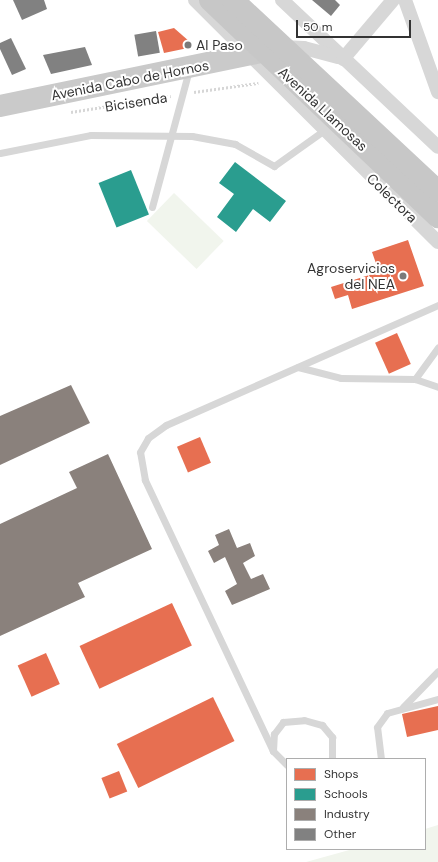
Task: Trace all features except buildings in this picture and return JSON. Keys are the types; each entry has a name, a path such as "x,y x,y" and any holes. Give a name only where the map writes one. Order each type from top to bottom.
{"highway":[{"name":"Avenida Llamosas","path":"210,0 438,217"},
{"name":"Avenida Llamosas","path":"233,0 265,52 438,191"}],"main road":[{"name":"Avenida Cabo de Hornos","path":"0,106 265,52"}],"street":[{"name":"Colectora","path":"195,0 265,52 273,81 438,242"},
{"path":"282,0 438,147"},
{"path":"343,59 393,0"},
{"path":"405,0 438,92"},
{"path":"265,52 304,48 343,59"}],"lane":[{"path":"152,207 173,136 189,68"},
{"path":"0,153 91,135 173,136 235,144 274,166 323,131"},
{"path":"286,764 273,751 145,480 140,452 148,438 166,425 437,308"},
{"path":"415,379 438,347"},
{"path":"298,367 341,378 415,379 438,388"},
{"path":"403,708 438,671"},
{"path":"381,758 377,727 387,713 438,699"},
{"path":"273,751 274,734 283,722 304,720 322,725 332,737 332,758"}],"path":[{"name":"Bicisenda","path":"66,113 273,81"}],"shaded area":[{"path":"174,193 224,241 197,269 147,221"},
{"path":"438,825 438,862 306,862 349,850 426,850 426,829"}],"place":[{"name":"Al Paso","path":"188,45"},
{"name":"Agroservicios del NEA","path":"403,276"}]}
